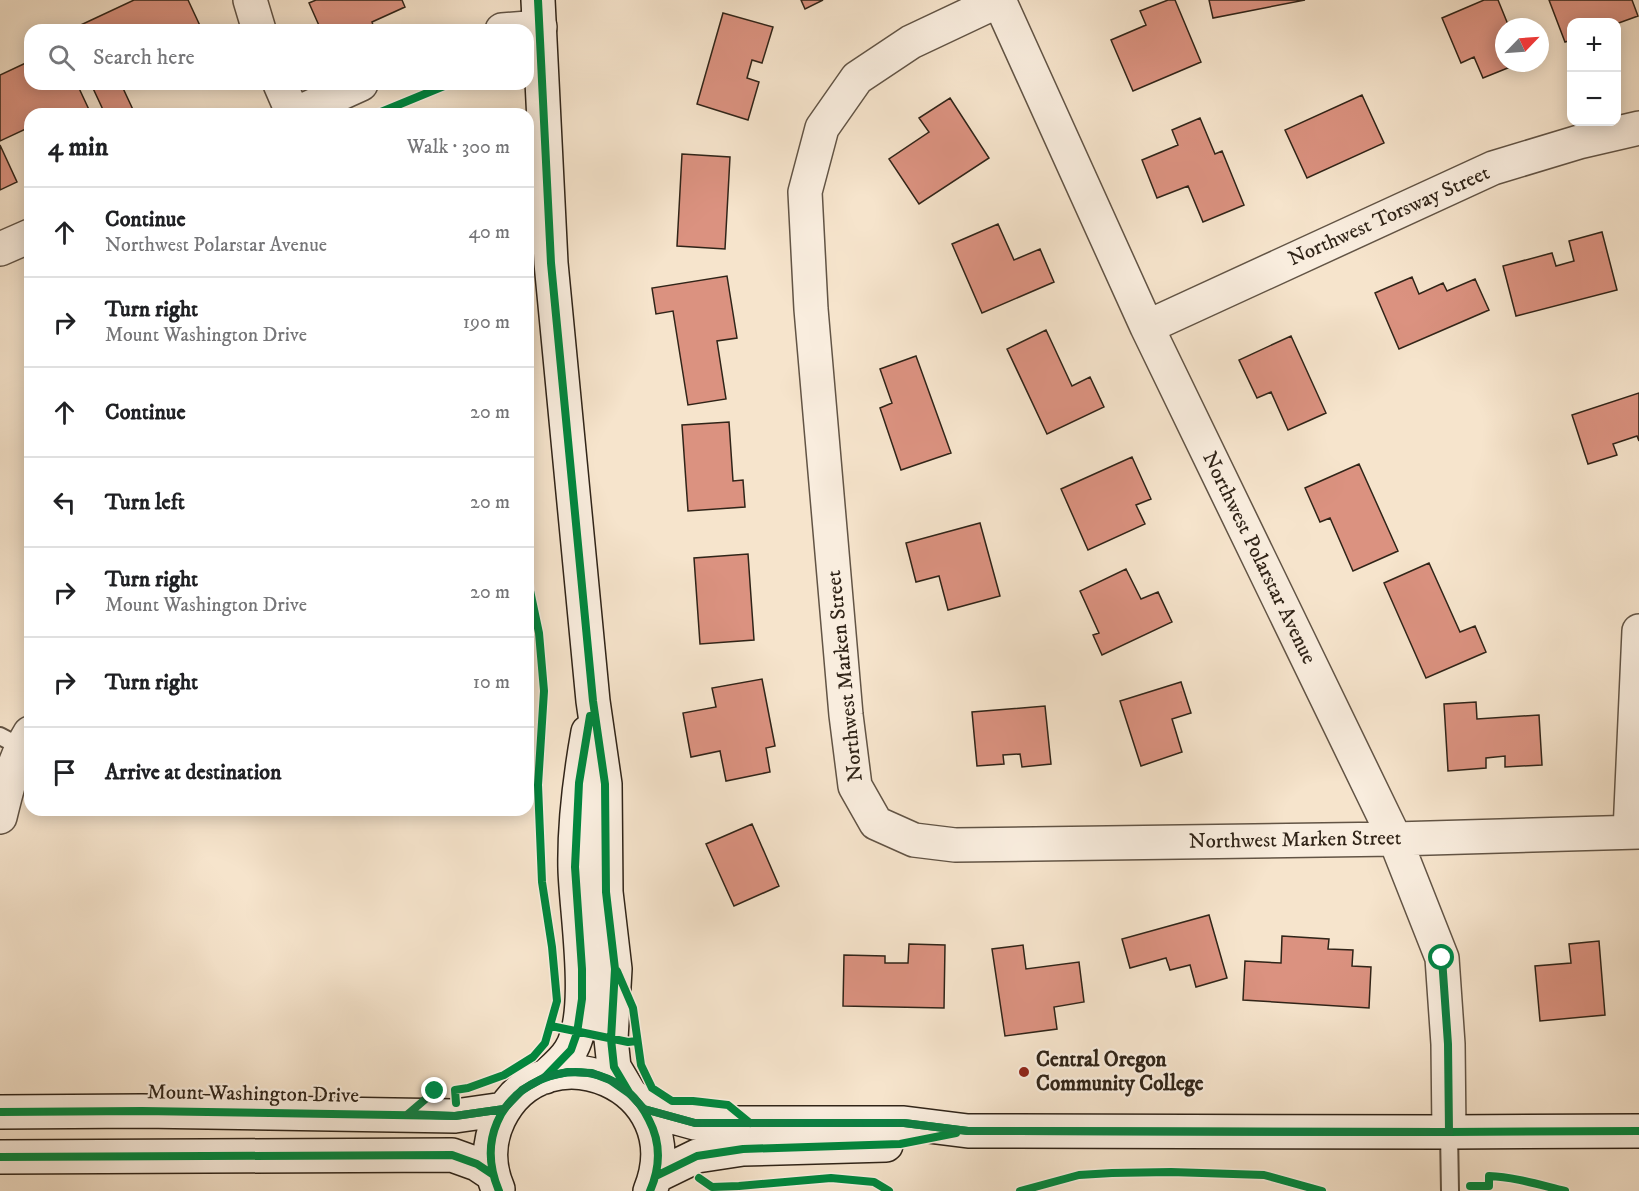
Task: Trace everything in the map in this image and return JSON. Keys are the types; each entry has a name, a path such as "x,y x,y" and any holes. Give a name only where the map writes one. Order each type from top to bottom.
{"street":[{"path":"250,0 257,24"},
{"name":"Northwest Polarstar Avenue","path":"999,0 1147,327 1395,838 1442,958 1448,1044 1449,1132"},
{"name":"Northwest Marken Street","path":"999,0 911,42 857,78 822,128 805,192 813,333 846,715 855,786 876,823 914,840 955,845 1634,832"},
{"path":"515,24 539,13 551,263 593,701 604,784 606,892 615,969 611,1039 614,1068 654,1129 658,1152 653,1184"},
{"path":"283,90 291,108"},
{"path":"307,108 348,90"},
{"name":"Northwest Torsway Street","path":"1147,327 1493,168 1579,142 1639,128"},
{"path":"0,249 24,239"},
{"path":"1634,832 1639,631"},
{"path":"495,1183 490,1151 494,1129 504,1109 522,1090 545,1077 559,1065 571,1050 577,1033 582,999 575,867 579,783 593,701"},
{"path":"0,817 17,739"},
{"path":"545,1077 568,1072 592,1073 610,1080 637,1101 695,1123 904,1123 968,1131 1639,1131"},
{"name":"Mount Washington Drive","path":"0,1112 142,1111 455,1116 504,1109"},
{"path":"653,1184 697,1156 743,1149 900,1144 968,1131"},
{"path":"0,1157 452,1155 477,1164 495,1183"}],"lane":[{"path":"1449,1132 1450,1191"}],"building":[{"path":"134,0 188,0 199,24 83,24"},
{"path":"316,0 402,0 405,7 372,22 373,24 318,24 309,3"},
{"path":"801,0 823,0 805,9"},
{"path":"1168,0 1175,0 1201,62 1133,91 1111,40 1146,25 1140,11"},
{"path":"1209,0 1305,0 1213,18"},
{"path":"1484,0 1498,0 1505,18 1495,18 1495,72 1498,72 1483,78 1474,57 1461,63 1442,18"},
{"path":"1549,0 1632,0 1638,16 1621,22 1621,18 1567,18 1567,41 1565,42"},
{"path":"723,13 773,27 762,63 752,60 747,78 759,82 748,120 697,104"},
{"path":"24,64 24,90 80,90 88,108 24,108 24,130 0,141 0,75"},
{"path":"94,90 124,90 132,108 102,108"},
{"path":"1362,95 1384,143 1307,178 1285,130"},
{"path":"950,98 989,158 919,204 889,159 929,132 919,118"},
{"path":"1200,118 1215,154 1222,151 1244,205 1203,222 1188,186 1157,198 1142,160 1178,145 1172,130"},
{"path":"0,145 17,182 0,190"},
{"path":"682,154 730,157 725,249 677,246"},
{"path":"998,224 1014,260 1040,249 1054,282 982,313 952,244"},
{"path":"1602,232 1617,290 1516,316 1503,266 1552,253 1556,266 1574,261 1569,241"},
{"path":"727,276 737,338 717,341 726,399 688,405 673,311 656,314 652,288"},
{"path":"1412,277 1419,294 1443,283 1447,291 1475,279 1489,310 1399,349 1375,293"},
{"path":"1046,330 1072,386 1090,377 1104,407 1047,434 1007,349"},
{"path":"1291,336 1326,413 1288,430 1271,392 1257,398 1239,360"},
{"path":"916,356 951,453 901,470 880,408 892,403 880,369"},
{"path":"1639,393 1639,441 1637,436 1613,444 1617,455 1588,464 1572,415"},
{"path":"729,422 733,481 743,480 745,507 688,511 682,425"},
{"path":"1132,457 1151,499 1136,505 1145,524 1088,550 1061,489"},
{"path":"1359,464 1398,551 1353,571 1330,518 1320,522 1305,488"},
{"path":"980,523 1000,596 948,610 939,576 916,582 906,543"},
{"path":"748,554 754,640 700,644 694,558"},
{"path":"1429,563 1460,632 1475,626 1486,652 1426,678 1384,583"},
{"path":"1126,569 1141,599 1158,592 1172,622 1102,655 1093,635 1099,633 1080,591"},
{"path":"762,679 775,746 766,748 770,772 726,781 720,751 691,757 683,713 716,707 712,688"},
{"path":"1181,682 1191,713 1172,719 1182,752 1141,766 1120,701"},
{"path":"1476,702 1477,719 1539,715 1542,765 1505,767 1505,756 1486,758 1486,768 1448,771 1444,704"},
{"path":"1045,706 1051,764 1022,767 1020,754 1003,755 1004,764 977,766 972,712"},
{"path":"752,824 779,886 734,906 706,844"},
{"path":"1209,915 1227,978 1196,987 1190,965 1170,970 1166,958 1130,968 1122,939"},
{"path":"1282,936 1329,939 1328,949 1353,950 1352,966 1371,967 1369,1008 1243,1000 1245,961 1281,963"},
{"path":"1599,941 1605,1015 1540,1021 1535,966 1571,963 1569,944"},
{"path":"909,944 945,945 944,1008 843,1006 844,955 885,956 885,963 908,963"},
{"path":"1023,945 1026,969 1079,962 1084,1002 1054,1007 1057,1029 1005,1036 992,949"}],"cycle path":[{"path":"538,0 551,263 593,701 605,784 606,892 615,969 611,1039 614,1067 630,1094"},
{"path":"391,108 434,90"},
{"path":"456,1103 455,1090 468,1088 504,1075 533,1057 545,1043 557,1001 542,882 538,785 544,691 539,633 534,609"},
{"path":"545,1077 571,1050 577,1033 582,999 575,867 579,783 590,716"},
{"path":"617,971 633,1008 641,1065 652,1088 672,1101 728,1105 750,1123"},
{"path":"551,1026 628,1042 637,1041"},
{"path":"499,1191 491,1154 497,1122 514,1097 540,1080 569,1072 599,1076 627,1091 649,1120 656,1138 658,1156 656,1173 650,1191"},
{"path":"0,1112 142,1111 455,1116 504,1109"},
{"path":"644,1109 695,1123 904,1123 968,1131 1639,1131"},
{"path":"656,1176 697,1156 743,1149 900,1144 956,1133"},
{"path":"0,1157 452,1155 477,1164 492,1174"},
{"path":"1020,1191 1079,1175 1171,1172 1264,1175 1322,1191"},
{"path":"1470,1186 1489,1186 1489,1176 1565,1191"},
{"path":"699,1178 712,1187 831,1178 874,1182 889,1191"}],"place":[{"name":"Central Oregon Community College","path":"1024,1072"}],"route":[{"path":"435,1091 408,1114 455,1116 504,1109 522,1090 545,1077 568,1072 592,1073 610,1080 630,1094 644,1109 695,1123 904,1123 968,1131 1449,1132 1448,1044 1442,958"}]}
